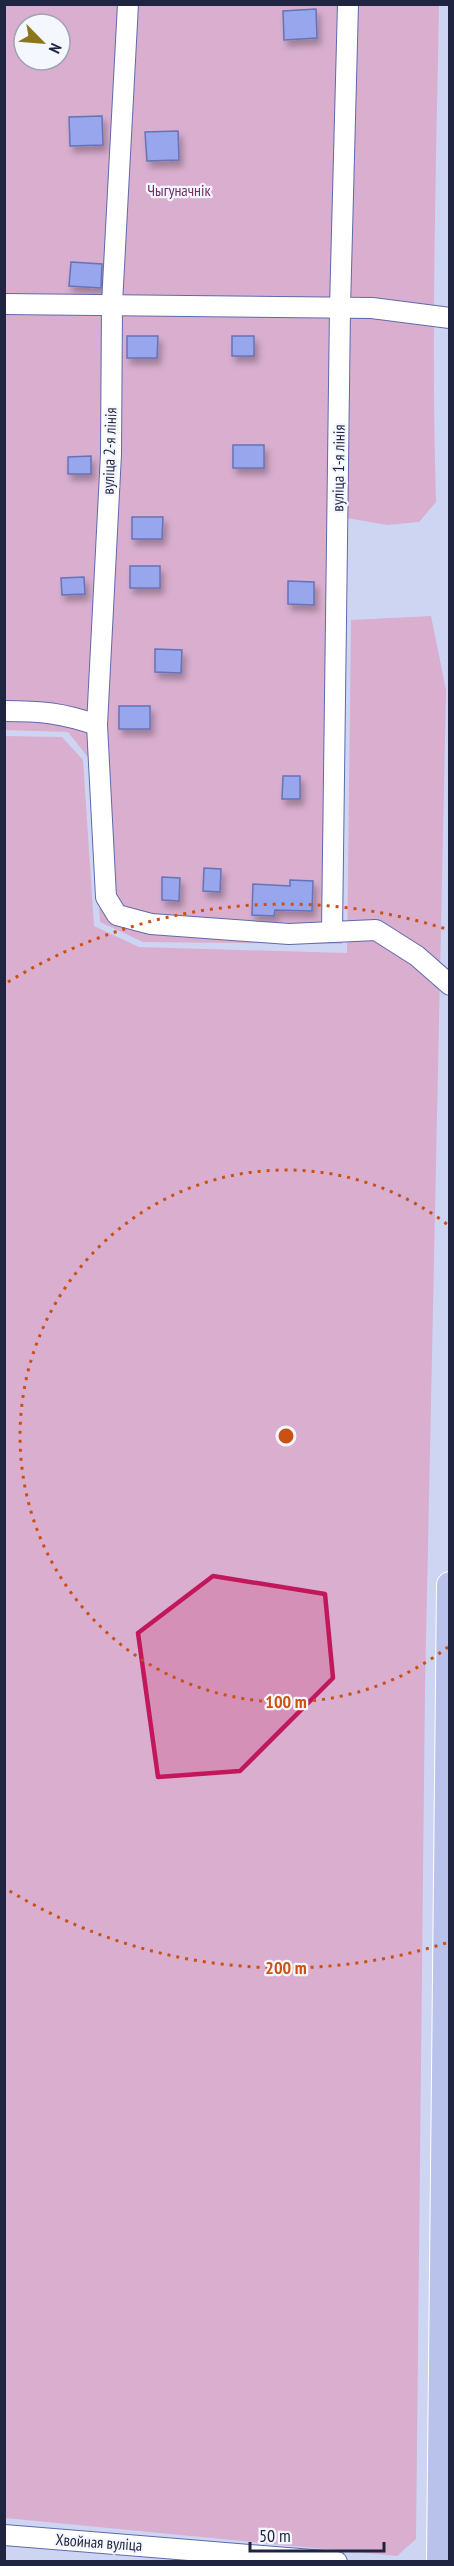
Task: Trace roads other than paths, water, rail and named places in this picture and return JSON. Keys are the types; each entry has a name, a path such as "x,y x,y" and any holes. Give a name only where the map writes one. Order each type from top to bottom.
{"main road":[{"path":"440,2562 450,1585"}],"street":[{"name":"вуліца 2-я лінія","path":"128,4 112,304 111,454 97,725 106,897 117,915 151,924 289,934 332,932"},
{"name":"вуліца 1-я лінія","path":"332,932 340,308 348,4"},
{"path":"4,304 372,308 450,318"},
{"path":"4,711 42,711 64,714 97,725"},
{"path":"332,932 376,930 417,956 450,985"},
{"name":"Хвойная вуліца","path":"4,2535 190,2555 337,2562"}],"park label":[{"name":"Чыгуначнік","path":"179,190"}]}
